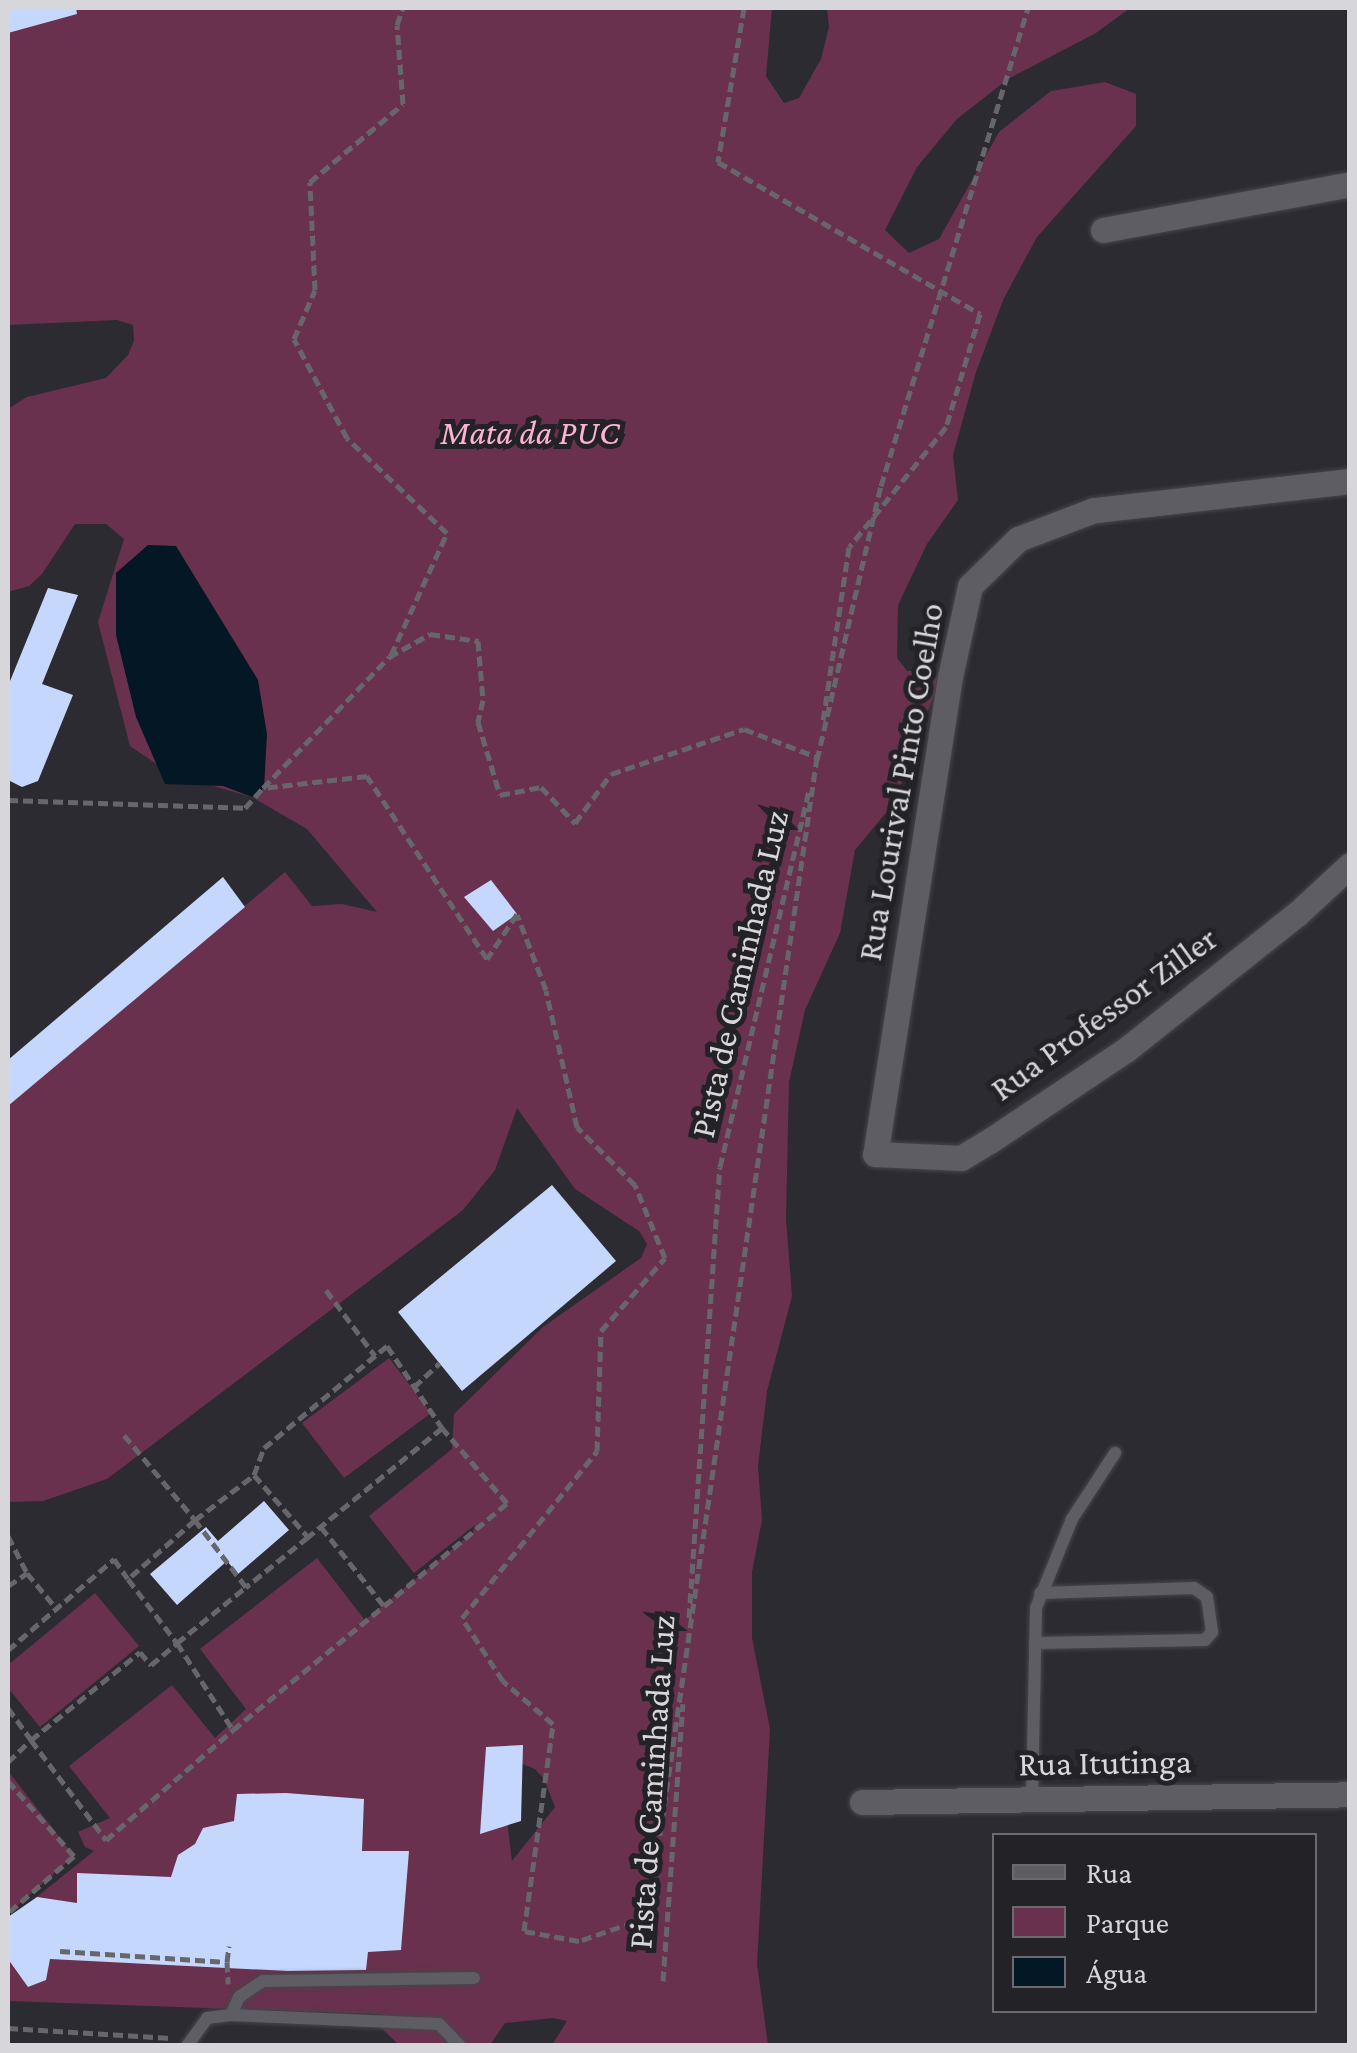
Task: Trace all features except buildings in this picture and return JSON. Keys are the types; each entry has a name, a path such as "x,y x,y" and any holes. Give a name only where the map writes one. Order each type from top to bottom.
{"street":[{"path":"1103,230 1350,184"},
{"name":"Rua Lourival Pinto Coelho","path":"875,1154 947,696 970,586 1018,539 1094,510 1350,481"},
{"name":"Rua Professor Ziller","path":"875,1154 961,1158 988,1142 1127,1048 1296,914 1350,865"},
{"name":"Rua Itutinga","path":"862,1802 1350,1794"}],"lane":[{"path":"1032,1799 1035,1643 1040,1593 1072,1518 1115,1453"},
{"path":"1035,1643 1205,1640 1212,1632 1207,1597 1194,1588 1040,1593"},
{"path":"231,2015 239,1996 263,1981 474,1978"},
{"path":"190,2040 207,2018 231,2015 439,2024 460,2046"}],"path":[{"path":"390,657 448,533 347,438 294,339 316,290 310,182 403,104 397,25 403,8"},
{"path":"264,788 367,776 486,959 517,914 546,990 577,1127 635,1185 665,1258 600,1331 596,1450 462,1618 503,1682 553,1724 524,1931 579,1941 648,1917 849,547 946,427 980,314 718,162 744,8"},
{"name":"Pista de Caminhada Luz","path":"664,1981 720,1167 882,486 1028,8"},
{"path":"8,800 245,808 390,657 430,634 478,641 483,700 478,722 500,796 541,787 576,822 611,774 744,729 817,757"},
{"path":"326,1290 375,1356"},
{"path":"8,1708 106,1840 507,1503 442,1428 387,1346 264,1448 254,1475 128,1579"},
{"path":"414,1387 440,1363"},
{"path":"8,1762 140,1652 151,1665 442,1428"},
{"path":"124,1435 246,1587"},
{"path":"254,1475 308,1537"},
{"path":"321,1527 384,1606"},
{"path":"8,1536 26,1572 56,1608"},
{"path":"8,1650 114,1559 177,1643 233,1730"},
{"path":"8,1586 26,1572"},
{"path":"8,1781 74,1856 8,1914"},
{"path":"60,1951 227,1962 229,1946"},
{"path":"8,2028 190,2040"}],"green space":[{"name":"Mata da PUC","path":"56,8 772,8 766,76 784,103 799,98 821,59 829,27 827,8 1130,8 1096,33 1008,79 957,119 917,167 885,230 909,253 939,239 999,132 1051,91 1105,82 1136,94 1136,126 1037,237 1004,298 976,372 953,455 958,500 927,544 898,605 897,658 907,671 922,670 937,677 935,692 894,803 855,850 840,933 805,1010 789,1082 786,1219 792,1296 767,1391 758,1466 762,1520 752,1572 752,1638 770,1729 757,1964 768,2045 552,2045 567,2021 553,2018 505,2023 490,2045 399,2045 373,2020 381,2014 8,2001 8,1920 94,1851 85,1847 78,1832 110,1818 69,1766 172,1685 215,1738 246,1709 200,1649 317,1558 364,1619 354,1629 473,1532 475,1525 414,1573 369,1516 452,1449 454,1414 543,1327 641,1258 647,1244 639,1231 575,1189 517,1108 495,1170 463,1210 107,1479 43,1501 8,1502 8,1106 285,872 312,906 342,904 377,912 307,829 252,797 171,774 130,746 98,622 124,539 106,524 75,524 42,574 29,586 8,592 8,409 27,397 106,378 128,355 134,341 133,325 117,320 8,325 8,24 39,18","holes":["520,1763 535,1769 544,1779 555,1807 512,1861 502,1780"]},
{"path":"389,1358 431,1413 344,1478 302,1423"},
{"path":"95,1593 139,1646 40,1727 8,1688 8,1665"},
{"path":"8,1771 74,1856 8,1914"}],"water":[{"path":"148,545 176,546 258,680 267,734 264,788 252,797 223,786 165,784 136,717 116,635 116,573"}]}
